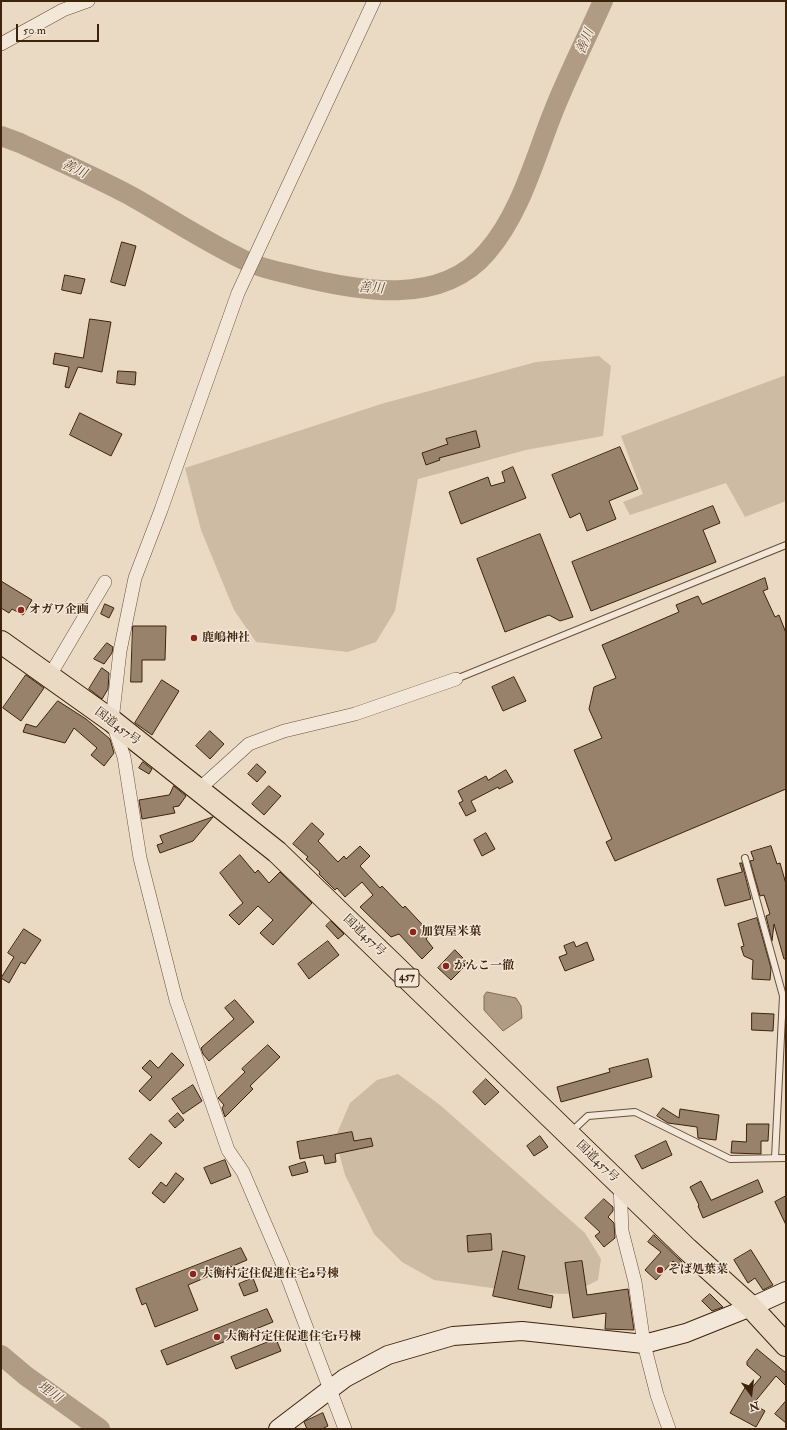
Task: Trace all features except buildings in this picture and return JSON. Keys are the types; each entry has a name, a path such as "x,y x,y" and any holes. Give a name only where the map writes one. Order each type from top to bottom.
{"highway":[{"name":"国道457号","path":"1,642 112,722 277,852 620,1184 751,1307 786,1345"}],"street":[{"path":"1,44 63,10 88,1"},
{"path":"345,1429 282,1263 246,1179 228,1150 176,1000 140,858 124,757 112,722 120,651 135,578 161,510 238,293 374,1"},
{"path":"49,677 105,582"},
{"path":"198,790 249,744 284,731 355,714 456,679"},
{"path":"620,1184 622,1231 635,1282 644,1344 657,1395 669,1429"},
{"path":"278,1429 345,1378 388,1355 453,1336 522,1331 644,1344 686,1334 786,1291"}],"lane":[{"path":"456,679 786,545"},
{"path":"745,858 783,996 775,1158"},
{"path":"568,1134 588,1116 635,1112 730,1159 786,1158"}],"shaded area":[{"path":"599,356 611,366 603,436 526,450 418,479 395,611 376,642 348,652 256,642 234,610 201,530 185,468 381,404 536,362"},
{"path":"786,375 786,501 745,517 726,483 630,515 623,502 643,494 621,436"},
{"path":"487,992 516,998 521,1006 522,1018 503,1031 484,1010 484,996"},
{"path":"398,1074 440,1105 585,1233 601,1259 598,1280 571,1294 528,1293 434,1280 402,1262 374,1234 345,1175 335,1138 350,1103 377,1080"}],"waterway":[{"name":"善川","path":"1,136 20,143 131,196 218,247 254,264 278,272 321,282 372,290 423,288 446,281 468,269 487,252 499,237 526,184 560,96 603,1"},
{"name":"埋川","path":"1,1355 26,1376 100,1429"}],"place":[{"name":"オガワ企画","path":"21,610"},
{"name":"鹿嶋神社","path":"194,638"},
{"name":"加賀屋米菓","path":"413,932"},
{"name":"がんこ一徹","path":"446,966"},
{"name":"そば処葉菜","path":"660,1270"},
{"name":"大衡村定住促進住宅2号棟","path":"193,1274"},
{"name":"大衡村定住促進住宅1号棟","path":"217,1337"}]}
